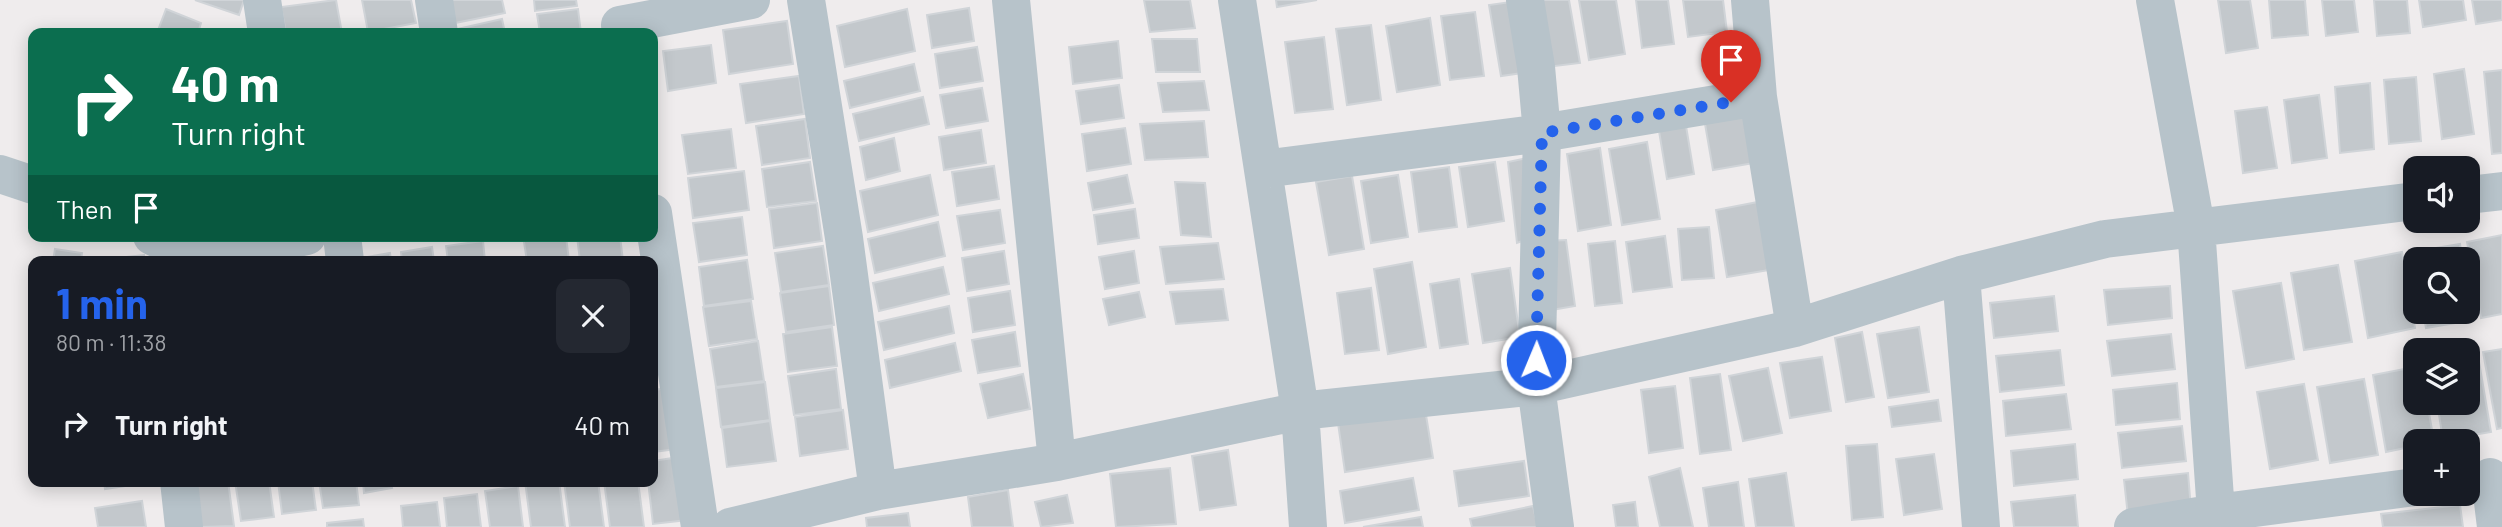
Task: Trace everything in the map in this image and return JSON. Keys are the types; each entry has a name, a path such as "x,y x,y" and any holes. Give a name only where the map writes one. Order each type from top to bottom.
{"street":[{"path":"262,0 267,28"},
{"path":"434,0 438,28"},
{"path":"619,19 751,0"},
{"path":"806,0 844,238 878,491"},
{"path":"1011,0 1057,462"},
{"path":"1237,0 1300,411 1308,527"},
{"path":"1525,0 1536,67 1542,133 1536,386 1555,527"},
{"path":"1750,0 1758,97 1795,328"},
{"path":"2155,0 2196,227 2216,520"},
{"path":"1263,169 1542,133 1758,97"},
{"path":"0,174 28,184"},
{"path":"2480,194 2502,191"},
{"path":"730,527 878,491 1057,462 1300,411 1536,386 1795,328 1961,275 2105,239 2403,202"},
{"path":"159,246 219,242"},
{"path":"1961,275 1981,527"},
{"path":"658,276 664,352 700,527"},
{"path":"2486,477 2496,527"},
{"path":"180,487 184,527"},
{"path":"2133,527 2216,520 2403,489"}],"building":[{"path":"195,0 244,0 239,15"},
{"path":"336,0 341,28 285,28 281,7"},
{"path":"362,0 411,0 416,23 389,28 367,28"},
{"path":"451,0 502,0 505,13 455,23"},
{"path":"534,0 576,0 577,6 535,11"},
{"path":"1144,0 1190,0 1195,28 1150,32"},
{"path":"1276,0 1317,0 1277,7"},
{"path":"1539,0 1569,0 1580,63 1547,67"},
{"path":"1579,0 1616,0 1625,54 1589,60"},
{"path":"1636,0 1668,0 1674,44 1642,48"},
{"path":"1683,0 1723,0 1727,32 1688,37"},
{"path":"2218,0 2250,0 2258,48 2226,53"},
{"path":"2269,0 2305,0 2308,35 2272,38"},
{"path":"2322,0 2354,0 2358,32 2326,36"},
{"path":"2374,0 2407,0 2410,33 2377,36"},
{"path":"2419,0 2463,0 2466,20 2423,27"},
{"path":"2472,0 2502,0 2502,20 2476,24"},
{"path":"1518,1 1529,72 1501,76 1489,5"},
{"path":"969,8 974,41 932,48 927,15"},
{"path":"166,9 201,23 200,28 159,28"},
{"path":"578,9 580,28 539,28 537,14"},
{"path":"907,9 915,51 845,67 837,26"},
{"path":"1475,12 1484,76 1450,80 1441,16"},
{"path":"1430,18 1440,85 1397,92 1386,26"},
{"path":"502,19 504,28 462,28"},
{"path":"787,21 793,64 729,74 723,30"},
{"path":"1371,25 1381,100 1347,105 1336,29"},
{"path":"1324,37 1333,109 1295,113 1285,42"},
{"path":"1152,39 1197,39 1200,72 1156,72"},
{"path":"1118,41 1122,78 1073,84 1069,47"},
{"path":"711,45 716,83 668,91 663,51"},
{"path":"977,47 983,81 940,88 935,54"},
{"path":"914,64 920,91 850,108 844,81"},
{"path":"2464,69 2474,134 2442,139 2434,74"},
{"path":"2502,70 2502,153 2492,154 2484,72"},
{"path":"799,76 804,114 746,123 740,84"},
{"path":"2416,77 2421,141 2389,144 2384,80"},
{"path":"1204,81 1209,110 1163,112 1158,83"},
{"path":"2370,83 2374,149 2340,153 2335,87"},
{"path":"1119,85 1124,118 1081,124 1076,91"},
{"path":"982,88 988,121 946,128 940,95"},
{"path":"2319,95 2327,158 2292,163 2284,100"},
{"path":"923,97 929,124 859,141 853,114"},
{"path":"2267,107 2277,168 2243,173 2235,111"},
{"path":"1746,111 1754,163 1713,170 1704,118"},
{"path":"805,119 810,158 762,165 756,126"},
{"path":"1685,120 1694,174 1667,179 1658,125"},
{"path":"1204,121 1208,157 1145,160 1140,124"},
{"path":"1125,128 1131,164 1087,171 1082,134"},
{"path":"731,129 736,168 688,174 682,135"},
{"path":"981,130 986,163 944,170 939,137"},
{"path":"894,138 900,171 866,180 860,147"},
{"path":"1647,142 1660,219 1622,225 1609,149"},
{"path":"1600,148 1611,225 1578,231 1567,154"},
{"path":"1532,157 1531,238 1517,243 1508,162"},
{"path":"810,162 816,201 767,207 762,169"},
{"path":"1495,162 1504,221 1468,227 1459,167"},
{"path":"994,166 999,199 957,206 952,172"},
{"path":"1449,167 1457,227 1419,232 1411,172"},
{"path":"744,171 749,210 693,218 688,178"},
{"path":"930,175 938,215 868,232 860,191"},
{"path":"1127,175 1133,203 1093,210 1088,183"},
{"path":"1398,175 1408,237 1371,243 1361,181"},
{"path":"1352,176 1364,249 1329,255 1316,182"},
{"path":"1175,182 1205,183 1211,237 1181,235"},
{"path":"1763,201 1775,269 1727,277 1716,210"},
{"path":"817,203 822,241 774,248 769,209"},
{"path":"1135,209 1139,238 1098,244 1094,215"},
{"path":"1000,210 1005,243 963,250 957,216"},
{"path":"742,217 747,255 699,262 693,223"},
{"path":"938,222 945,256 875,273 868,239"},
{"path":"1709,227 1714,278 1682,280 1678,229"},
{"path":"2502,235 2502,314 2481,318 2480,247 2468,247 2467,242"},
{"path":"1665,236 1672,287 1633,292 1626,242"},
{"path":"1566,240 1575,306 1546,311 1546,241"},
{"path":"1615,241 1622,303 1595,306 1588,244"},
{"path":"483,242 484,256 447,256 446,246"},
{"path":"524,242 567,242 568,256 526,256"},
{"path":"578,242 621,242 622,256 579,256"},
{"path":"1218,243 1224,279 1166,284 1160,247"},
{"path":"823,246 829,285 781,292 775,253"},
{"path":"432,247 433,256 401,256 401,252"},
{"path":"55,249 82,253 82,256 54,256"},
{"path":"1004,251 1009,284 967,291 962,258"},
{"path":"1134,251 1139,283 1105,289 1099,257"},
{"path":"2402,252 2403,324 2414,324 2415,328 2368,338 2355,261"},
{"path":"747,260 753,299 704,306 699,267"},
{"path":"1412,262 1426,347 1388,354 1374,269"},
{"path":"2338,265 2352,342 2304,350 2291,273"},
{"path":"943,267 949,294 879,311 873,283"},
{"path":"1510,268 1520,337 1483,343 1472,274"},
{"path":"1459,279 1468,344 1440,348 1430,284"},
{"path":"2281,283 2294,359 2246,368 2233,291"},
{"path":"829,286 834,325 786,332 780,293"},
{"path":"2170,286 2172,318 2108,325 2104,290"},
{"path":"1371,288 1379,350 1345,354 1337,293"},
{"path":"1223,289 1228,320 1176,324 1170,292"},
{"path":"1010,291 1015,325 973,332 968,298"},
{"path":"1139,292 1145,317 1109,325 1103,299"},
{"path":"2054,296 2058,331 1994,338 1990,303"},
{"path":"751,301 757,339 709,346 703,307"},
{"path":"949,306 954,333 884,350 878,322"},
{"path":"2425,324 2450,324 2426,328"},
{"path":"832,327 837,366 788,372 783,334"},
{"path":"1919,327 1929,392 1888,398 1877,334"},
{"path":"1015,332 1020,366 978,373 972,340"},
{"path":"1862,332 1874,397 1846,402 1835,338"},
{"path":"2171,334 2175,369 2112,376 2107,341"},
{"path":"758,341 764,381 716,387 710,349"},
{"path":"955,343 961,371 890,388 885,360"},
{"path":"2502,349 2502,428 2497,429 2483,352"},
{"path":"2060,350 2064,385 2000,392 1996,356"},
{"path":"1822,357 1831,411 1790,418 1780,363"},
{"path":"1768,368 1782,433 1743,441 1729,376"},
{"path":"2480,368 2491,432 2480,434 2480,429 2441,429 2439,415 2480,415"},
{"path":"836,369 841,409 794,415 788,376"},
{"path":"2403,369 2403,415 2429,415 2432,429 2403,429 2403,448 2386,452 2373,375"},
{"path":"1023,374 1030,409 988,418 980,384"},
{"path":"1720,374 1731,450 1700,454 1690,378"},
{"path":"2364,379 2378,455 2330,463 2317,387"},
{"path":"765,382 770,420 721,427 716,388"},
{"path":"2177,383 2180,419 2116,425 2113,390"},
{"path":"2304,384 2318,460 2270,469 2257,392"},
{"path":"1675,386 1683,448 1649,453 1641,390"},
{"path":"669,388 677,449 658,451 658,389"},
{"path":"2066,394 2071,429 2006,436 2003,401"},
{"path":"1938,400 1941,421 1892,427 1889,407"},
{"path":"1425,409 1433,458 1345,472 1338,423"},
{"path":"843,410 848,449 800,456 795,417"},
{"path":"770,421 776,461 727,467 722,428"},
{"path":"2182,426 2186,461 2122,468 2118,433"},
{"path":"1877,444 1883,517 1852,520 1846,446"},
{"path":"2075,444 2078,479 2014,486 2011,451"},
{"path":"1228,450 1236,505 1200,510 1192,456"},
{"path":"1934,454 1942,509 1904,515 1896,459"},
{"path":"679,457 687,520 653,524 649,487 658,487 658,460"},
{"path":"1524,461 1529,496 1459,506 1454,471"},
{"path":"1170,468 1176,524 1116,527 1110,474"},
{"path":"1680,468 1693,527 1660,527 1649,477"},
{"path":"1786,473 1794,527 1756,527 1749,479"},
{"path":"2188,473 2191,509 2128,516 2124,480"},
{"path":"1413,478 1419,510 1345,523 1340,491"},
{"path":"1738,482 1744,527 1709,527 1703,488"},
{"path":"195,487 229,487 234,526 201,527"},
{"path":"236,487 270,487 274,517 241,521"},
{"path":"279,487 313,487 316,510 282,514"},
{"path":"320,487 357,487 359,505 323,508"},
{"path":"364,487 392,487 392,488 364,493"},
{"path":"518,487 523,527 490,527 485,491"},
{"path":"526,487 560,487 565,527 531,527"},
{"path":"565,487 599,487 604,527 570,527"},
{"path":"605,487 639,487 644,527 610,527"},
{"path":"1008,490 1013,527 972,527 968,497"},
{"path":"477,494 481,527 447,527 444,498"},
{"path":"1067,495 1073,523 1041,527 1035,502"},
{"path":"2075,495 2078,527 2014,527 2011,502"},
{"path":"142,501 146,527 98,527 95,508"},
{"path":"437,502 440,527 403,527 401,506"},
{"path":"1635,502 1638,527 1616,527 1613,505"},
{"path":"1533,506 1538,527 1472,527 1470,519"},
{"path":"2460,506 2463,527 2383,527 2381,514"},
{"path":"908,513 910,527 867,527 866,518"},
{"path":"1421,517 1423,527 1363,527"},
{"path":"363,519 364,527 327,527 327,523"}],"route":[{"path":"1536,360 1542,133 1731,102"}]}
